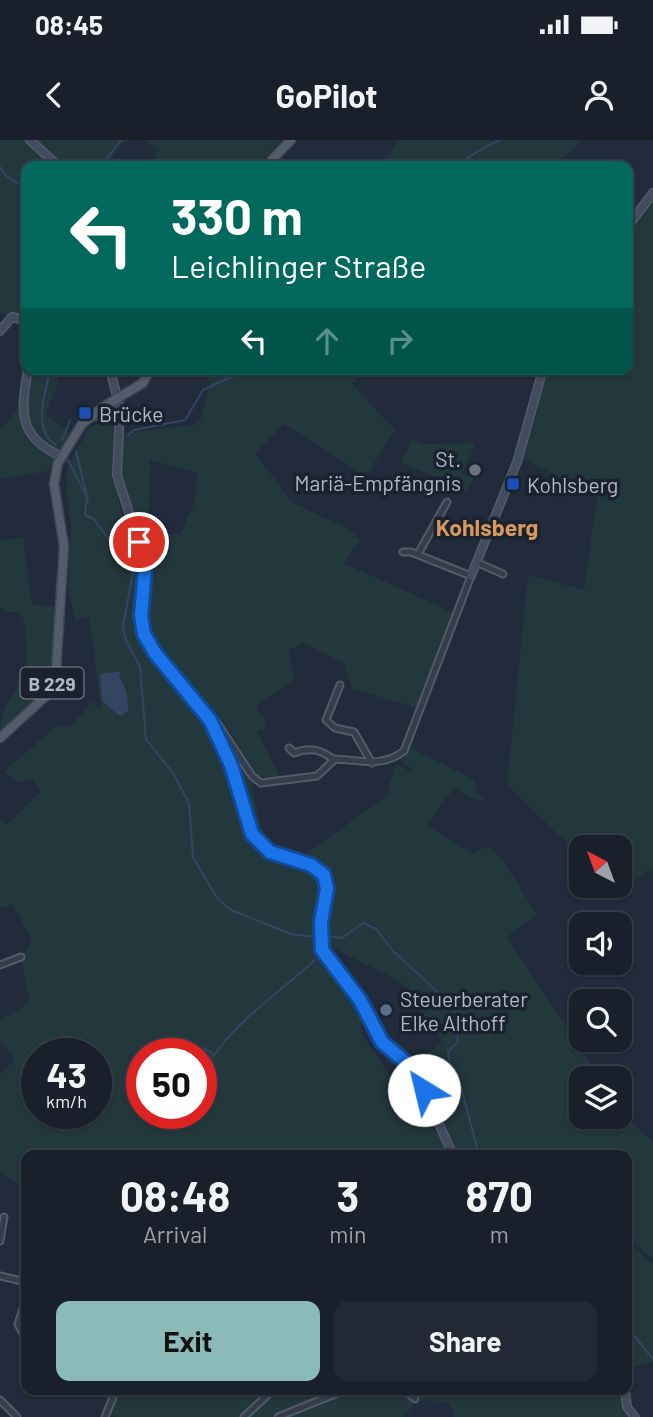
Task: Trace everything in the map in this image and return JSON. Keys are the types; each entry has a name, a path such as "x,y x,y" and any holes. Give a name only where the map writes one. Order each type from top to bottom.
{"main road":[{"path":"30,140 53,161"},
{"path":"271,161 291,140"},
{"path":"633,219 653,192"},
{"path":"0,331 12,317 21,319"},
{"path":"28,375 24,406 27,427 39,444 61,456"},
{"path":"111,375 120,421 117,475 145,569 142,628 155,653 210,720 227,755 246,822 255,838 275,855 311,865 324,875 327,889 321,922 321,947 360,1000 382,1042 417,1076 451,1150"},
{"name":"B 229","path":"0,738 46,696 56,671 64,546 54,480 61,456 91,416 143,383 147,375"},
{"path":"471,576 517,462 541,375"},
{"path":"91,416 111,415 120,421"},
{"path":"626,1395 627,1407 635,1417"}],"street":[{"path":"418,554 447,502"},
{"path":"289,748 295,753 305,748 324,752 334,760 372,763 392,759 408,745 471,576 418,554 403,552"},
{"path":"476,562 503,573"},
{"path":"340,685 326,720 335,727 354,732 372,763"},
{"path":"210,720 216,721 259,782 317,776 334,760"},
{"path":"0,965 21,957"},
{"path":"0,1241 4,1217"},
{"path":"0,1276 21,1281"},
{"path":"105,1417 114,1395"},
{"path":"244,1417 268,1395"},
{"path":"278,1417 333,1395"},
{"path":"411,1395 415,1399"},
{"path":"0,1400 17,1417"}],"green space":[{"path":"0,140 126,140 108,161 21,161 21,325 12,323 0,310"},
{"path":"144,140 281,140 262,161 154,161 159,149"},
{"path":"399,140 582,140 559,161 384,161"},
{"path":"653,197 653,872 648,870 632,883 632,835 569,835 569,845 507,785 528,575 584,590 597,497 521,457 543,375 633,375 633,224"},
{"path":"22,375 61,375 46,414 69,433 48,471 0,479 0,431 17,409"},
{"path":"205,375 361,375 352,384 395,430 366,476 284,424 255,453 293,503 357,533 355,537 360,540 344,563 454,613 418,708 352,689 344,663 303,643 289,651 294,681 255,706 268,726 257,732 280,777 268,779 257,775 220,717 160,649 153,634 140,636 148,651 196,707 217,738 246,833 266,853 314,871 322,878 313,947 319,962 323,959 358,1004 363,1036 393,1080 402,1083 416,1094 437,1135 444,1130 414,1064 442,1042 400,981 325,944 335,880 321,869 281,853 263,842 248,817 227,743 254,783 251,784 264,832 277,845 304,855 390,794 389,784 397,764 409,771 411,768 401,761 410,748 475,780 476,793 487,800 478,801 454,788 426,825 472,853 489,846 504,862 537,915 507,937 569,1031 569,1052 583,1052 592,1066 569,1066 569,1129 632,1129 632,1123 653,1142 653,1259 632,1240 632,1150 21,1150 21,1185 0,1173 0,1075 15,1059 0,1040 0,1021 30,1002 21,957 32,941 13,904 0,908 0,819 8,824 41,791 32,779 16,782 4,771 57,726 70,727 93,701 100,710 101,706 89,617 75,620 68,588 71,525 66,491 68,464 89,429 104,419 112,419 115,423 114,469 129,540 141,536 120,474 123,433 194,425 201,419 210,383","holes":["150,460 197,473 195,502 180,534 149,533"]},
{"path":"413,440 422,444 476,443 462,473 474,478 467,491 401,462"},
{"path":"23,538 32,605 56,607 49,683 42,697 0,734 3,713 20,682 27,651 22,613 3,611 0,606 0,540"},
{"path":"632,1245 653,1265 653,1362 632,1368"},
{"path":"116,1395 623,1395 628,1417 454,1417 450,1402 417,1400 404,1417 282,1417 318,1400 272,1417 117,1417 108,1414"}],"water":[{"path":"121,671 119,677 124,685 128,711 120,716 102,701 100,674"}],"waterway":[{"path":"105,161 121,140"},
{"path":"464,161 501,140"},
{"path":"0,167 6,176 21,185"},
{"path":"50,375 42,420 49,439 56,445"},
{"path":"128,435 134,430 185,420 203,390 235,375"},
{"path":"62,440 70,420"},
{"path":"76,452 88,500"},
{"path":"68,460 87,497 85,515 94,519 133,573 123,626 125,638 140,667 146,739 173,773 189,803 193,857 217,898 231,910 291,934 316,937"},
{"path":"111,541 116,532 128,527"},
{"path":"326,936 342,938 363,923 376,929 393,951 455,1008 458,1042 448,1051 449,1061 457,1072 478,1150"},
{"path":"217,1051 236,1028 315,960"},
{"path":"632,1333 653,1359"}],"place":[{"name":"Brücke","path":"85,413"},
{"name":"St. Mariä-Empfängnis","path":"475,470"},
{"name":"Kohlsberg","path":"513,484"},
{"name":"Steuerberater Elke Althoff","path":"386,1010"}],"district":[{"name":"Kohlsberg","path":"487,527"}],"route":[{"path":"139,542 144,557 145,574 141,623 147,640 210,720 231,765 246,822 255,838 275,855 311,865 324,875 327,889 321,922 322,950 360,1000 382,1042 410,1066 424,1090"}]}
